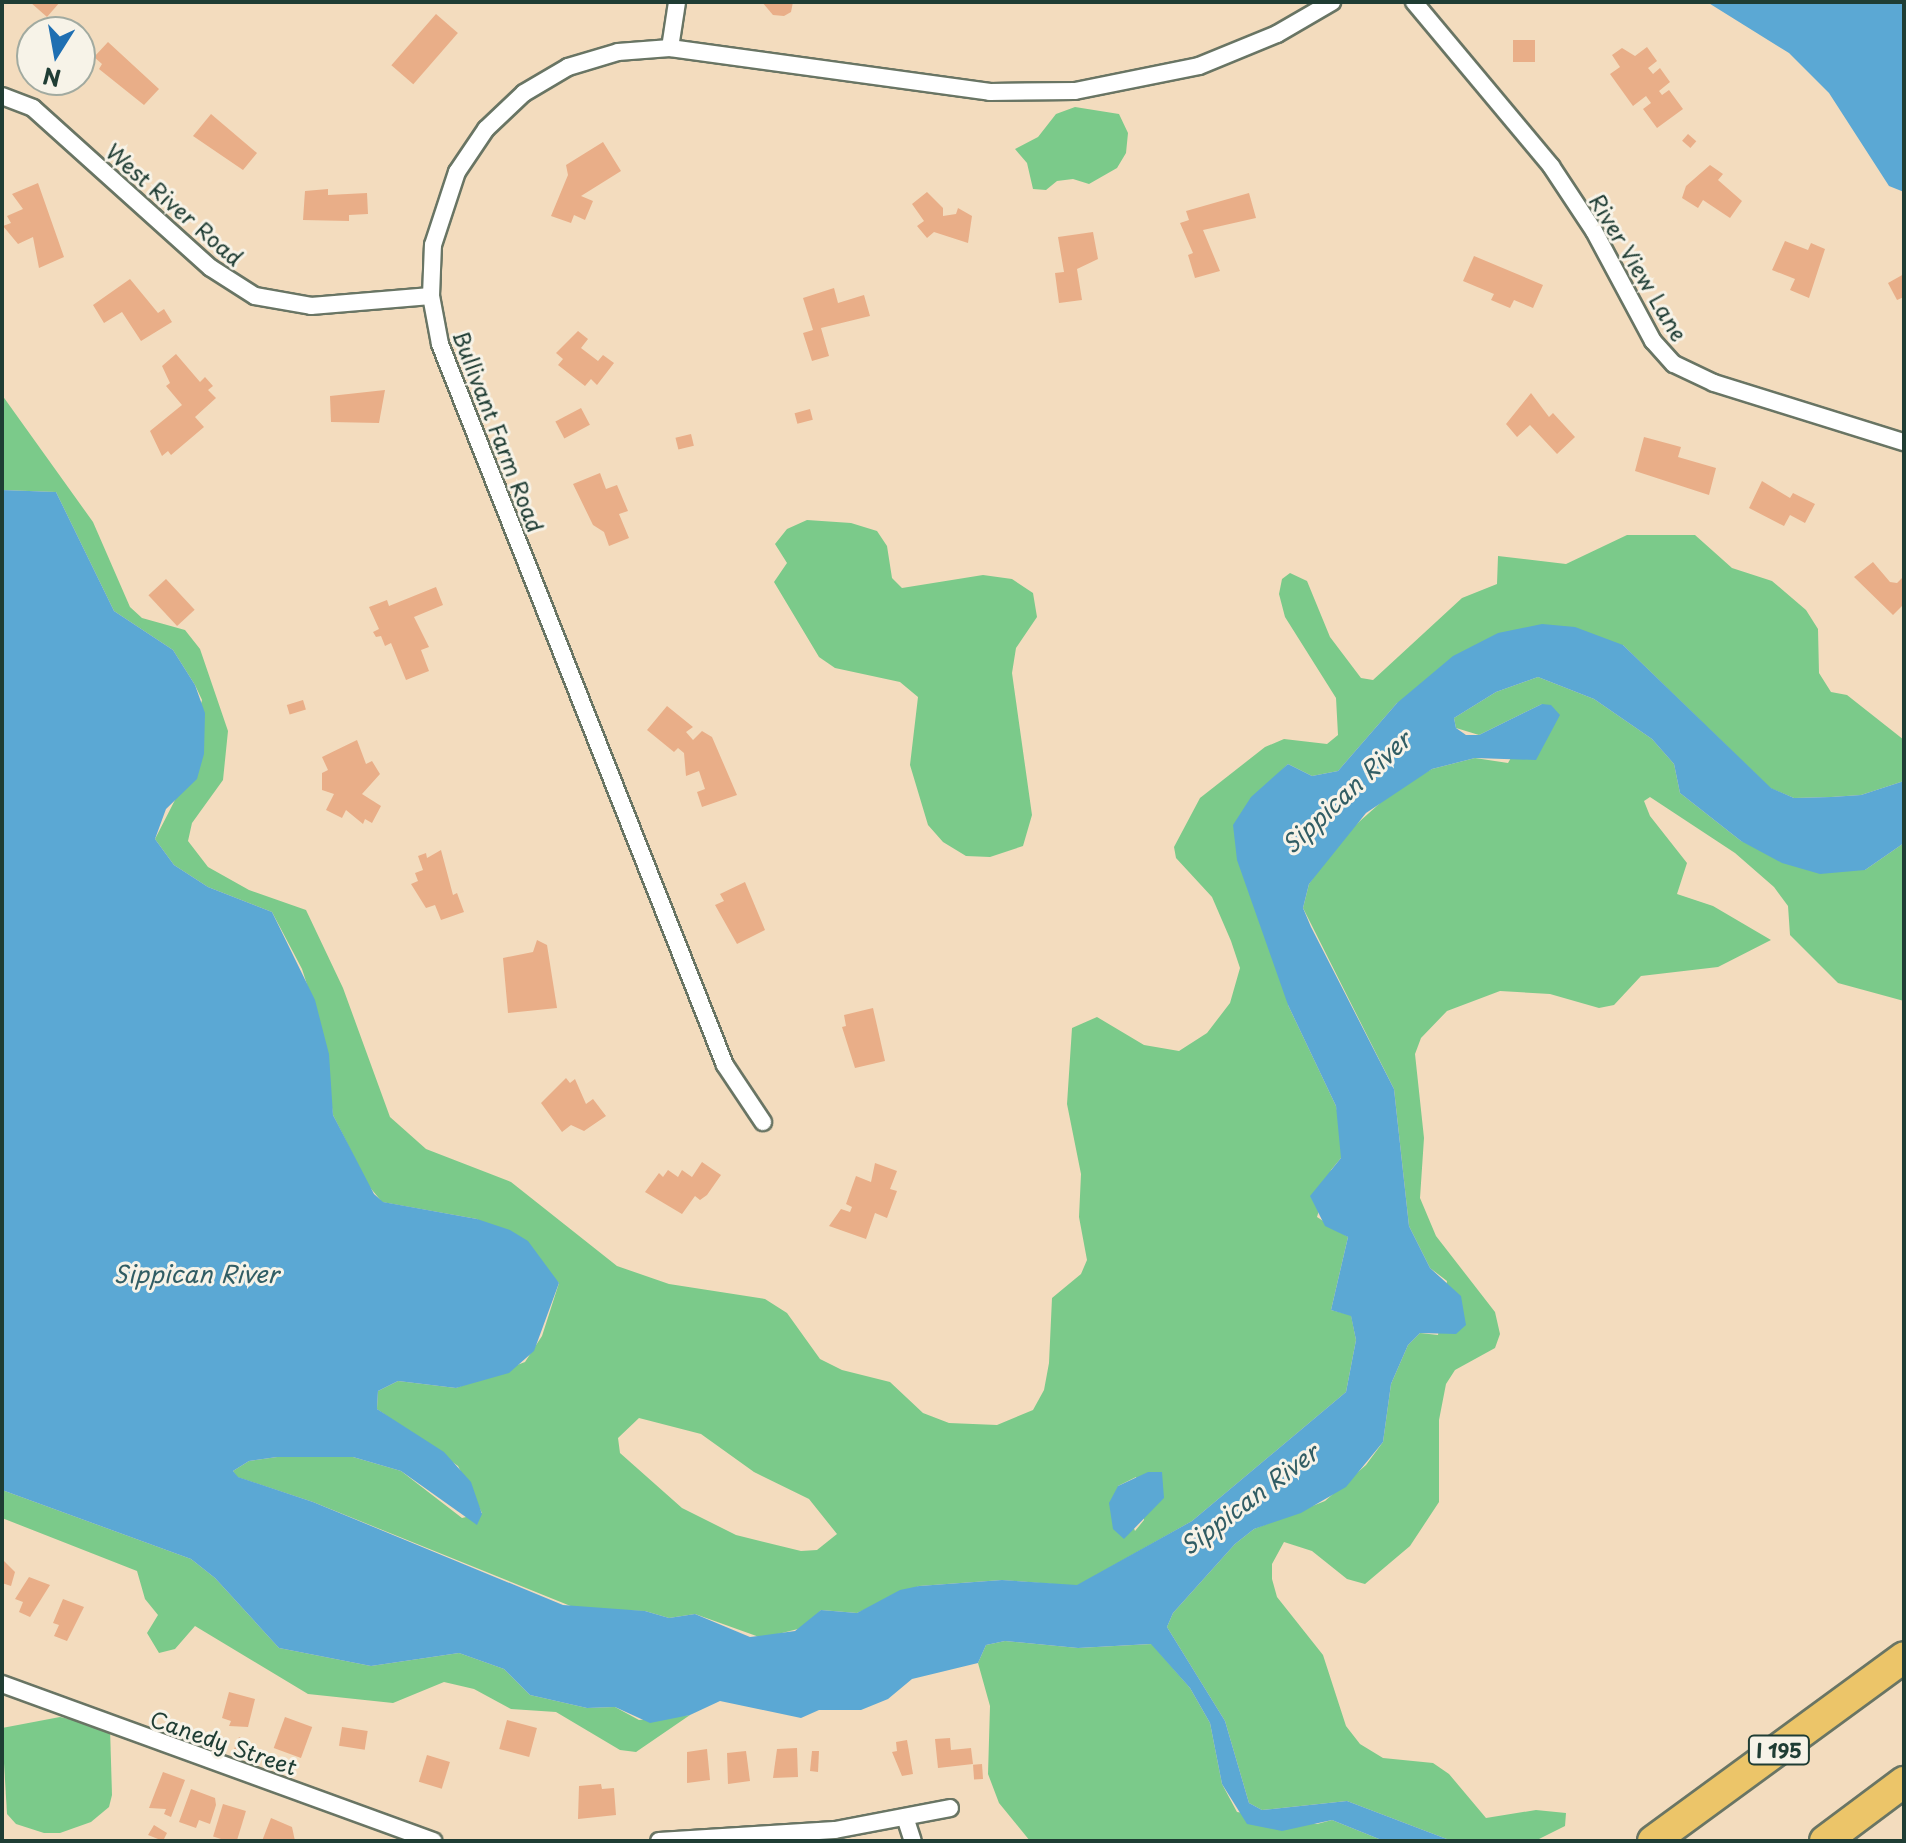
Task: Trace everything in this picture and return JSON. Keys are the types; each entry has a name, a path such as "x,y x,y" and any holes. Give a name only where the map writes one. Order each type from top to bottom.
{"highway":[{"name":"I 195","path":"1653,1841 1904,1657"},
{"path":"1825,1841 1904,1782"}],"street":[{"path":"670,48 677,2"},
{"name":"Bullivant Farm Road","path":"763,1122 734,1086 719,1051 449,366 431,296 433,245 446,195 470,149 495,119 524,93 568,67 618,52 670,48 990,92 1075,91 1199,66 1277,34 1332,2"},
{"name":"River View Lane","path":"1414,2 1551,166 1594,231 1653,341 1674,364 1714,383 1904,442"},
{"name":"West River Road","path":"2,96 33,108 211,268 255,296 311,306 431,296"},
{"name":"Canedy Street","path":"2,1684 433,1841"},
{"path":"659,1841 835,1830 950,1808"},
{"path":"905,1817 913,1841"}],"green space":[{"path":"1075,107 1119,114 1128,133 1126,153 1117,168 1089,184 1073,179 1057,181 1046,190 1033,189 1027,163 1015,149 1038,137 1056,114"},
{"path":"2,395 93,522 130,607 142,618 185,630 200,649 228,731 223,780 192,823 188,841 208,867 249,890 306,910 343,988 390,1117 426,1149 511,1182 617,1266 669,1284 765,1299 787,1313 820,1359 842,1370 890,1382 923,1413 949,1423 997,1425 1033,1410 1044,1390 1049,1363 1052,1298 1081,1274 1087,1260 1079,1217 1081,1174 1067,1104 1072,1028 1097,1017 1144,1045 1179,1051 1207,1033 1230,1003 1240,968 1231,941 1212,897 1176,858 1174,847 1200,798 1265,747 1284,739 1327,744 1338,735 1336,698 1285,617 1279,594 1282,579 1290,573 1307,581 1330,637 1361,678 1373,680 1462,598 1497,584 1498,556 1566,564 1627,535 1695,535 1732,568 1772,581 1806,610 1818,629 1819,673 1831,692 1847,695 1904,740 1904,781 1861,795 1831,797 1794,798 1770,788 1623,645 1397,703 1338,771 1312,776 1288,764 1274,778 1288,1005 1336,1106 1342,1133 1341,1158 1331,1170 1317,1217 1348,1237 1331,1310 1351,1315 1356,1340 1346,1392 1192,1521 1077,1586 1002,1580 919,1586 857,1613 821,1610 806,1627 762,1638 695,1614 669,1618 645,1611 578,1609 313,1502 237,1477 233,1471 249,1461 277,1457 353,1457 401,1471 462,1518 482,1513 458,1466 377,1409 378,1391 398,1381 456,1388 525,1362 542,1336 559,1283 477,1219 382,1202 368,1185 333,1115 322,1031 302,969 272,912 208,887 174,865 155,839 175,800 202,700 195,685 173,650 114,611 56,492 2,490","holes":["639,1418 701,1434 754,1472 809,1499 837,1534 817,1550 801,1551 736,1535 682,1508 620,1453 618,1438","1136,1477 1144,1520 1135,1531 1118,1486"]},
{"path":"807,520 851,523 877,531 887,546 892,578 902,588 983,575 1012,579 1033,593 1037,617 1016,648 1012,673 1032,815 1023,846 990,857 966,856 943,842 928,825 910,765 918,697 900,682 835,668 819,657 774,582 787,563 775,544 787,529"},
{"path":"1538,677 1594,699 1652,739 1674,764 1680,793 1741,841 1865,870 1904,843 1904,1001 1838,983 1790,935 1788,906 1774,887 1735,853 1650,797 1644,801 1650,816 1687,863 1677,894 1713,906 1771,940 1718,967 1641,976 1614,1005 1599,1008 1550,994 1500,991 1447,1011 1421,1038 1415,1054 1424,1138 1420,1198 1436,1236 1495,1312 1500,1334 1495,1348 1455,1370 1446,1384 1439,1420 1439,1502 1410,1546 1365,1584 1347,1579 1312,1551 1284,1542 1272,1564 1272,1579 1277,1597 1323,1655 1346,1726 1360,1744 1383,1758 1433,1763 1449,1774 1486,1818 1536,1810 1566,1813 1565,1826 1535,1841 1452,1841 1347,1801 1262,1810 1249,1803 1225,1721 1167,1627 1173,1613 1235,1544 1254,1529 1325,1501 1366,1465 1383,1442 1391,1384 1408,1345 1420,1333 1438,1335 1447,1281 1430,1268 1409,1226 1394,1089 1303,908 1309,884 1341,838 1397,788 1432,769 1475,758 1508,763 1542,704 1479,735 1456,728 1454,718 1496,692"},
{"path":"2,1490 191,1559 215,1578 279,1648 371,1666 459,1653 504,1669 530,1695 587,1708 615,1707 639,1720 690,1715 636,1752 620,1750 556,1712 511,1709 474,1689 444,1682 393,1703 308,1694 195,1626 175,1649 159,1653 147,1633 158,1615 145,1599 137,1571 2,1518"},
{"path":"1005,1641 1078,1648 1152,1644 1190,1688 1210,1723 1222,1784 1237,1812 1317,1824 1332,1820 1384,1841 1030,1841 999,1803 988,1774 990,1706 978,1663 986,1645"},
{"path":"60,1717 110,1728 112,1795 109,1807 91,1822 60,1833 44,1833 16,1824 7,1814 2,1728"}],"water":[{"path":"1707,2 1904,2 1904,192 1889,186 1829,93 1789,53"},
{"name":"Sippican River","path":"2,490 56,492 114,611 173,650 195,685 205,713 204,754 197,779 166,809 155,839 174,865 208,887 272,912 315,1000 329,1054 333,1115 374,1194 383,1202 477,1219 510,1230 528,1241 559,1283 534,1351 509,1373 456,1388 398,1381 378,1391 377,1409 444,1452 471,1482 482,1514 477,1525 401,1471 353,1457 277,1457 249,1461 233,1471 238,1477 313,1502 563,1605 645,1611 669,1618 695,1614 750,1637 795,1631 821,1610 857,1613 900,1590 919,1586 1002,1580 1077,1585 1192,1521 1346,1392 1356,1340 1351,1316 1331,1310 1348,1237 1325,1226 1310,1196 1341,1158 1336,1106 1288,1005 1237,860 1233,825 1251,797 1288,764 1312,776 1338,771 1397,703 1453,656 1498,633 1542,624 1575,627 1623,645 1771,788 1794,798 1861,795 1904,781 1904,843 1865,870 1820,874 1782,863 1741,841 1680,793 1674,764 1652,739 1594,699 1538,677 1496,692 1454,718 1456,728 1466,735 1479,735 1542,704 1551,705 1560,715 1536,760 1475,758 1432,769 1366,813 1309,884 1303,908 1394,1089 1409,1226 1430,1268 1461,1296 1466,1325 1456,1334 1420,1333 1408,1345 1391,1384 1383,1442 1346,1487 1301,1513 1254,1529 1235,1544 1173,1613 1167,1627 1225,1721 1249,1803 1262,1810 1347,1801 1452,1841 1384,1841 1332,1820 1282,1831 1247,1824 1222,1784 1210,1723 1190,1688 1151,1644 1078,1648 1005,1641 986,1645 978,1663 912,1679 888,1699 861,1710 819,1710 801,1718 720,1701 690,1715 650,1723 615,1707 587,1708 530,1695 504,1669 459,1653 371,1666 279,1648 215,1578 191,1559 2,1490"},
{"path":"1148,1472 1162,1472 1164,1498 1124,1539 1113,1529 1109,1503 1118,1486"}],"building":[{"path":"30,2 60,2 46,16"},
{"path":"762,2 793,2 791,12 784,16 773,15"},
{"path":"436,14 458,33 413,84 391,65"},
{"path":"1513,40 1535,40 1535,62 1513,62"},
{"path":"108,42 159,89 144,105 99,69 102,64 96,55"},
{"path":"1647,47 1657,61 1648,68 1653,74 1660,68 1670,82 1659,91 1662,95 1669,90 1683,109 1657,128 1643,109 1651,103 1646,96 1633,106 1610,74 1620,67 1612,55 1622,48 1635,56"},
{"path":"211,114 257,153 243,170 193,136"},
{"path":"1688,134 1696,141 1690,148 1682,141"},
{"path":"603,142 621,171 581,196 593,201 585,220 574,215 571,223 551,216 568,175 566,165"},
{"path":"1710,165 1723,174 1718,180 1742,201 1730,218 1703,200 1698,208 1682,198 1686,186"},
{"path":"38,183 64,257 39,268 33,237 18,244 3,226 11,223 7,216 23,209 12,194"},
{"path":"328,189 328,195 367,193 368,214 349,215 349,221 303,220 305,191"},
{"path":"927,192 943,208 943,216 956,214 958,208 972,216 968,243 934,232 927,238 917,226 924,221 912,204"},
{"path":"1249,193 1256,218 1203,230 1220,271 1195,278 1188,255 1193,253 1180,223 1189,220 1186,211"},
{"path":"1093,232 1098,259 1077,269 1082,300 1059,303 1055,273 1064,272 1058,237"},
{"path":"1785,241 1808,250 1811,243 1825,249 1809,298 1790,290 1795,279 1772,270"},
{"path":"1474,256 1543,285 1533,308 1514,300 1510,308 1491,300 1494,294 1463,281"},
{"path":"1904,274 1904,297 1897,300 1888,283"},
{"path":"130,279 158,313 164,309 172,322 141,341 122,312 104,323 93,305"},
{"path":"834,288 838,303 864,295 870,316 821,328 829,356 812,361 803,333 813,330 803,298"},
{"path":"578,331 588,339 581,348 598,361 603,355 614,363 597,385 591,379 585,386 558,365 563,359 556,353"},
{"path":"176,354 200,382 205,377 213,386 208,390 216,398 195,417 204,427 171,455 168,451 162,456 150,431 182,405 166,386 170,383 162,366"},
{"path":"385,390 379,423 331,422 330,396"},
{"path":"1531,393 1549,417 1553,413 1575,437 1557,454 1530,425 1517,437 1506,424"},
{"path":"581,408 590,425 564,438 555,422"},
{"path":"810,409 813,420 797,424 795,413"},
{"path":"691,434 694,446 678,450 675,438"},
{"path":"1644,437 1681,447 1678,457 1716,468 1709,495 1635,471"},
{"path":"600,473 606,489 617,485 628,511 619,514 629,538 609,546 604,532 593,525 573,484"},
{"path":"1762,481 1790,498 1793,493 1815,504 1805,523 1790,515 1784,526 1749,508"},
{"path":"1873,562 1890,582 1897,583 1904,576 1904,604 1893,615 1854,577"},
{"path":"166,579 195,610 177,626 148,595"},
{"path":"436,587 443,605 414,617 429,647 421,650 429,671 406,680 391,643 385,646 381,636 376,637 373,632 379,629 369,607 387,600 389,606"},
{"path":"303,700 306,710 290,715 287,705"},
{"path":"667,706 693,727 686,732 693,740 702,731 712,737 737,795 702,807 697,792 705,789 699,771 686,776 684,753 678,748 674,752 647,730"},
{"path":"357,740 366,764 372,761 380,774 362,794 381,806 372,823 365,819 363,824 346,810 342,818 326,810 334,794 322,790 322,773 328,770 322,757"},
{"path":"441,850 453,895 457,893 464,912 441,920 435,905 426,908 411,884 418,881 415,873 423,870 418,856 426,853 427,858"},
{"path":"745,882 765,930 737,944 715,905 724,901 720,894"},
{"path":"537,940 547,945 557,1008 508,1013 503,958 533,952"},
{"path":"873,1008 885,1061 855,1068 842,1027 846,1026 844,1015"},
{"path":"566,1078 570,1083 575,1079 586,1104 593,1099 606,1116 584,1131 571,1125 562,1132 541,1103"},
{"path":"702,1162 721,1175 707,1195 700,1200 695,1196 682,1214 645,1192 659,1173 663,1177 668,1170 678,1177 682,1170 692,1177"},
{"path":"875,1163 897,1171 890,1189 897,1191 887,1218 875,1213 866,1239 829,1226 841,1209 850,1212 852,1207 846,1204 856,1176 871,1182"},
{"path":"3,1560 15,1572 11,1586 2,1583"},
{"path":"29,1577 50,1585 30,1617 19,1612 23,1602 15,1599"},
{"path":"63,1599 84,1607 67,1641 54,1636 59,1625 53,1623"},
{"path":"229,1692 255,1699 248,1727 229,1726 231,1721 222,1718"},
{"path":"285,1717 312,1727 301,1758 274,1748"},
{"path":"507,1720 537,1728 529,1757 499,1749"},
{"path":"342,1727 368,1731 365,1750 339,1746"},
{"path":"239,1737 249,1741 243,1757 233,1753"},
{"path":"950,1738 951,1750 971,1748 973,1764 938,1768 935,1739"},
{"path":"907,1740 913,1774 902,1776 892,1752 897,1751 896,1742"},
{"path":"797,1748 798,1777 773,1778 777,1749"},
{"path":"707,1749 710,1780 687,1783 687,1752"},
{"path":"746,1751 750,1781 728,1784 727,1753"},
{"path":"812,1751 819,1751 818,1772 810,1771"},
{"path":"427,1755 450,1762 442,1789 419,1782"},
{"path":"982,1764 983,1779 974,1780 973,1765"},
{"path":"163,1772 185,1780 171,1817 164,1814 166,1809 149,1808"},
{"path":"601,1784 602,1789 614,1788 616,1815 578,1819 579,1786"},
{"path":"191,1789 215,1798 210,1824 199,1820 196,1828 179,1822"},
{"path":"223,1804 246,1811 237,1841 213,1837"},
{"path":"271,1818 292,1827 295,1841 262,1841"},
{"path":"154,1825 167,1833 163,1841 148,1835"}]}
